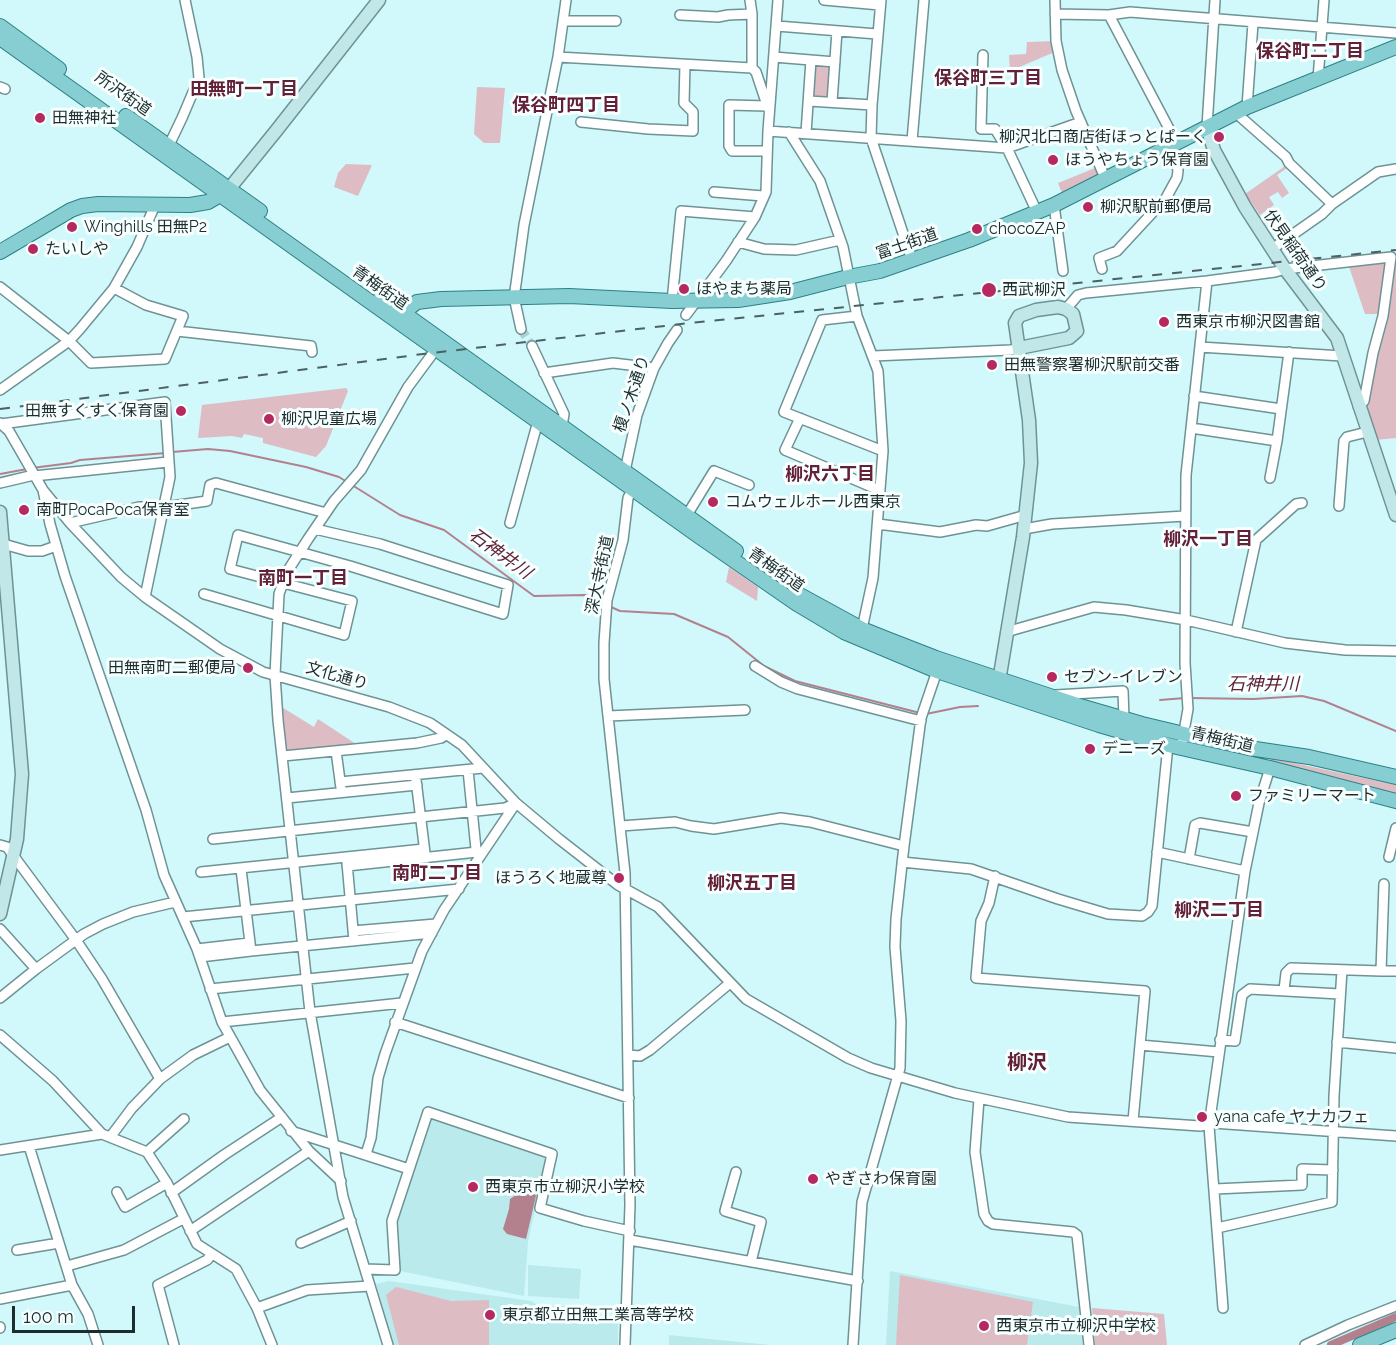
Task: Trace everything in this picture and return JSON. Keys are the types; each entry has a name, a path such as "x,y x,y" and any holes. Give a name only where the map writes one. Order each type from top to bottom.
{"main road":[{"name":"所沢街道","path":"0,26 167,144 225,192"},
{"name":"所沢街道","path":"0,38 225,192"},
{"name":"富士街道","path":"399,316 411,306 426,300 580,297 672,301 738,300 880,271 1037,212 1106,180 1174,142 1241,110 1396,47"},
{"path":"0,252 71,210 82,206 98,204 190,205 208,202 225,192"},
{"name":"青梅街道","path":"225,192 399,316 625,471 635,484 816,616 875,646 937,671 1124,714 1184,734 1250,748 1309,757 1396,777"},
{"name":"青梅街道","path":"399,316 436,349 538,421 687,516 807,600 862,629 936,658 1044,708 1174,747 1270,768 1396,801"},
{"path":"1360,1345 1396,1330"}],"street":[{"path":"167,144 171,141 183,118 199,78 198,57 184,0"},
{"path":"225,192 379,0"},
{"path":"521,329 514,297 524,225 558,57 566,0"},
{"path":"750,0 752,68 756,72 768,108"},
{"path":"686,315 755,217 765,192 768,108 778,0"},
{"path":"825,0 881,3 871,138 912,260"},
{"path":"912,141 924,0"},
{"path":"1055,0 1057,51 1062,70 1106,180"},
{"name":"伏見稲荷通り","path":"1215,0 1207,127 1214,150 1230,183 1285,269 1337,338 1396,514"},
{"path":"1318,79 1324,0"},
{"path":"1055,14 1109,15 1130,12 1396,33"},
{"path":"680,15 718,17 752,14"},
{"path":"1102,269 1099,258 1117,251 1166,198 1177,178 1178,171 1174,142 1109,15"},
{"path":"563,21 616,21"},
{"path":"1253,23 1241,110 1286,157 1289,163 1332,204"},
{"path":"777,26 878,34"},
{"path":"832,102 837,31"},
{"path":"983,55 981,129 995,129 1007,148 1037,212"},
{"path":"558,57 752,68"},
{"path":"774,57 835,62"},
{"path":"806,133 811,60"},
{"path":"581,122 693,131 693,112 684,103 685,65"},
{"path":"809,101 872,105"},
{"path":"767,151 732,151 729,146 729,105 768,108"},
{"path":"768,130 1007,148 1081,122"},
{"path":"789,132 820,181 840,240 857,316 878,371 883,451 873,578 862,629"},
{"path":"1272,249 1378,172 1396,169"},
{"path":"714,192 763,196"},
{"path":"0,390 69,341 114,288 137,247 155,205"},
{"path":"1053,205 1063,271"},
{"path":"672,301 681,211 755,217"},
{"path":"738,242 764,249 796,250 840,240"},
{"path":"1066,309 1078,295 1086,293 1207,281 1285,269 1391,257 1383,316 1364,400 1358,406"},
{"path":"902,862 971,869 1108,914 1142,916 1152,906 1157,852 1174,747 1184,734 1187,703 1186,475 1207,281"},
{"path":"0,286 69,341 91,363 165,359 183,316 146,305 114,288"},
{"path":"873,356 1011,350 1019,348 1069,338 1077,331 1073,314 1058,307 1036,310 1019,316 1015,323 1019,348 1031,441 1029,488 999,686"},
{"path":"857,316 822,320 784,412 883,451"},
{"name":"榎ノ木通り","path":"625,471 635,422 654,368 677,330"},
{"path":"177,331 311,346 312,352"},
{"path":"532,346 564,414 562,426"},
{"path":"1200,347 1342,356"},
{"path":"388,1345 341,1181 310,1012 275,675 279,594 283,583 298,554 326,513 361,470 408,387 436,349"},
{"path":"1270,478 1289,352"},
{"path":"544,373 613,363 654,368"},
{"path":"1194,396 1281,409"},
{"path":"0,424 165,402 170,477 145,597"},
{"path":"800,418 785,450 879,490"},
{"path":"510,523 538,421"},
{"path":"0,424 9,431 43,490 64,576 147,813 164,875 199,953 222,1022 260,1090 291,1131 341,1181"},
{"path":"1191,428 1277,441"},
{"path":"1339,506 1344,441 1347,437 1367,432"},
{"path":"0,483 32,472 168,462"},
{"path":"687,516 714,471 748,485"},
{"path":"70,523 139,507 165,507 207,501 210,485 216,483 326,513"},
{"name":"深大寺街道","path":"621,826 604,679 606,604 623,540 628,498 635,484"},
{"name":"文化通り","path":"43,490 70,523 121,577 145,597 220,649 263,672 389,707 430,723 462,745 516,803 603,874 658,907 746,999 848,1058 898,1077 979,1099 1068,1117 1209,1125 1213,1123 1396,1136"},
{"path":"1236,632 1256,540 1296,504 1302,503"},
{"path":"0,512 22,774 20,818 0,914"},
{"path":"878,525 940,532 976,525 987,526 1026,515"},
{"path":"1024,529 1052,524 1185,516"},
{"path":"204,594 344,635 352,601 230,569 238,535 298,554 350,566 503,614 508,585 380,544 315,529"},
{"path":"1,543 28,551 56,546"},
{"path":"1006,632 1094,607 1186,620 1268,640 1335,649 1396,651"},
{"path":"755,666 781,682 798,689 922,716"},
{"path":"854,1345 862,1202 900,1068 901,1021 895,947 902,862 922,716 937,671"},
{"path":"1047,695 1123,690 1124,714"},
{"path":"608,716 745,710"},
{"path":"283,756 417,743 447,735"},
{"path":"336,751 341,787"},
{"path":"287,798 341,787 416,780 483,768"},
{"path":"1223,1308 1209,1125 1245,871 1270,768"},
{"path":"468,770 479,854"},
{"path":"416,780 425,854"},
{"path":"213,839 505,808 516,803"},
{"path":"366,1154 371,1138 378,1077 415,968 434,928 479,854 516,803"},
{"path":"625,1345 630,1236 629,1098 625,889 621,826 675,822 714,829 781,818 810,822 904,846"},
{"path":"1189,859 1195,825 1200,823 1253,832"},
{"path":"1389,857 1396,828"},
{"path":"0,845 7,847 13,854 76,940 102,979 160,1079"},
{"path":"1157,852 1245,871"},
{"path":"201,873 425,854 479,854"},
{"path":"346,862 354,936"},
{"path":"240,869 250,947"},
{"path":"995,876 989,903 981,921 976,978 1145,991 1133,1121"},
{"path":"1381,971 1384,884"},
{"path":"183,916 459,889"},
{"path":"0,998 76,940 103,924 133,912 176,902"},
{"path":"199,953 250,947 303,946 354,936 434,928"},
{"path":"0,929 36,969"},
{"path":"210,989 415,968"},
{"path":"1284,990 1286,973 1291,968 1396,971"},
{"path":"1217,1228 1332,1202 1333,1132 1342,970"},
{"path":"628,1055 640,1056 650,1050 730,983"},
{"path":"1220,1040 1235,1041 1242,995 1250,989 1340,994"},
{"path":"222,1022 402,1003"},
{"path":"395,1022 629,1098"},
{"path":"0,1035 52,1081 106,1135 147,1152 167,1183 197,1244 236,1269 272,1345"},
{"path":"0,1150 106,1135 160,1079 182,1062 230,1037"},
{"path":"1337,1042 1396,1048"},
{"path":"1140,1045 1219,1052"},
{"path":"979,1099 975,1152 984,1214 993,1224 1073,1232 1077,1235 1089,1345"},
{"path":"365,1269 395,1270 392,1221 428,1112 552,1154 540,1208 630,1236 751,1262 858,1281"},
{"path":"171,1193 224,1155 282,1118"},
{"path":"147,1152 184,1119"},
{"path":"291,1131 409,1169"},
{"path":"29,1146 72,1285 88,1314 98,1345"},
{"path":"190,1231 309,1151"},
{"path":"1215,1189 1302,1185 1302,1169 1333,1170"},
{"path":"736,1172 726,1211 761,1222 751,1262"},
{"path":"117,1192 125,1207 167,1183"},
{"path":"67,1266 124,1250 183,1219"},
{"path":"301,1243 351,1221"},
{"path":"17,1250 59,1243"},
{"path":"174,1345 158,1285 207,1260 212,1254"},
{"path":"0,1299 72,1285"},
{"path":"256,1308 307,1290 370,1286"},
{"path":"1305,1345 1396,1306"}],"shaded area":[{"path":"1056,41 1057,51 1010,71 1009,55 1026,54 1027,42"},
{"path":"811,60 835,62 832,102 809,101"},
{"path":"477,87 505,88 500,143 484,143 474,134"},
{"path":"346,164 372,165 358,196 334,187 338,173"},
{"path":"1288,164 1290,166 1277,175 1289,193 1282,198 1278,192 1269,197 1274,205 1260,215 1245,194"},
{"path":"1100,166 1105,178 1064,198 1058,183"},
{"path":"1393,258 1396,258 1396,438 1375,440 1364,411"},
{"path":"1389,259 1380,314 1365,314 1348,264"},
{"name":"柳沢児童広場","path":"346,388 348,391 326,446 316,457 263,443 263,438 244,434 242,438 232,436 198,438 202,405"},
{"path":"729,567 758,587 757,601 726,582"},
{"path":"280,706 314,727 318,719 359,746 286,752"},
{"path":"1271,758 1396,785 1396,796 1270,762"},
{"name":"西東京市立柳沢小学校","path":"431,1116 547,1154 528,1242 524,1296 395,1270 396,1221"},
{"path":"526,1188 533,1191 536,1196 526,1239 507,1234 503,1229 510,1199"},
{"path":"528,1265 581,1269 579,1299 528,1296"},
{"name":"西東京市立柳沢中学校","path":"890,1271 1079,1307 1083,1345 886,1345"},
{"name":"西東京市立柳沢中学校","path":"900,1275 1033,1302 1027,1345 896,1345"},
{"name":"東京都立田無工業高等学校","path":"389,1281 531,1301 539,1306 567,1306 574,1312 618,1318 618,1345 393,1345 376,1284"},
{"path":"396,1287 451,1301 489,1300 489,1345 399,1345 386,1295"},
{"path":"1092,1308 1164,1314 1167,1345 1095,1345"},
{"path":"669,1335 770,1345 669,1345"}],"waterway":[{"name":"石神井川","path":"172,452 208,449 230,451 306,467 339,477 347,482"},
{"name":"石神井川","path":"32,468 80,460 166,453"},
{"name":"石神井川","path":"0,474 27,469"},
{"name":"石神井川","path":"352,485 400,515 444,530 534,596 585,595 603,603"},
{"name":"石神井川","path":"611,607 620,611 674,614 728,637 764,666 795,681 920,713"},
{"name":"石神井川","path":"1190,698 1254,699 1302,696 1324,701 1396,731"},
{"name":"石神井川","path":"1160,700 1185,698"},
{"name":"石神井川","path":"926,714 978,706"},
{"path":"1331,1345 1396,1317"}],"tunnel":[{"path":"521,329 532,346"}],"railway":[{"path":"0,409 423,354 681,324 1396,250"}],"place":[{"name":"田無神社","path":"40,118"},
{"name":"柳沢北口商店街ほっとぱーく","path":"1219,137"},
{"name":"ほうやちょう保育園","path":"1053,160"},
{"name":"柳沢駅前郵便局","path":"1088,207"},
{"name":"Winghills 田無P2","path":"72,227"},
{"name":"chocoZAP","path":"977,229"},
{"name":"たいしや","path":"33,249"},
{"name":"ほやまち薬局","path":"684,289"},
{"name":"西武柳沢","path":"989,290"},
{"name":"西東京市柳沢図書館","path":"1164,322"},
{"name":"田無警察署柳沢駅前交番","path":"992,365"},
{"name":"田無すくすく保育園","path":"181,411"},
{"name":"柳沢児童広場","path":"269,419"},
{"name":"コムウェルホール西東京","path":"713,502"},
{"name":"南町PocaPoca保育室","path":"24,510"},
{"name":"田無南町二郵便局","path":"248,668"},
{"name":"セブン-イレブン","path":"1052,677"},
{"name":"デニーズ","path":"1090,749"},
{"name":"ファミリーマート","path":"1236,796"},
{"name":"ほうろく地蔵尊","path":"619,878"},
{"name":"yana cafe ヤナカフェ","path":"1202,1117"},
{"name":"やぎさわ保育園","path":"813,1179"},
{"name":"西東京市立柳沢小学校","path":"473,1187"},
{"name":"東京都立田無工業高等学校","path":"490,1315"},
{"name":"西東京市立柳沢中学校","path":"984,1326"}],"district":[{"name":"保谷町二丁目","path":"1310,52"},
{"name":"保谷町三丁目","path":"988,79"},
{"name":"田無町一丁目","path":"244,90"},
{"name":"保谷町四丁目","path":"566,106"},
{"name":"柳沢六丁目","path":"830,475"},
{"name":"柳沢一丁目","path":"1208,540"},
{"name":"南町一丁目","path":"303,579"},
{"name":"南町二丁目","path":"437,874"},
{"name":"柳沢五丁目","path":"752,884"},
{"name":"柳沢二丁目","path":"1219,911"},
{"name":"柳沢","path":"1027,1063"}]}
